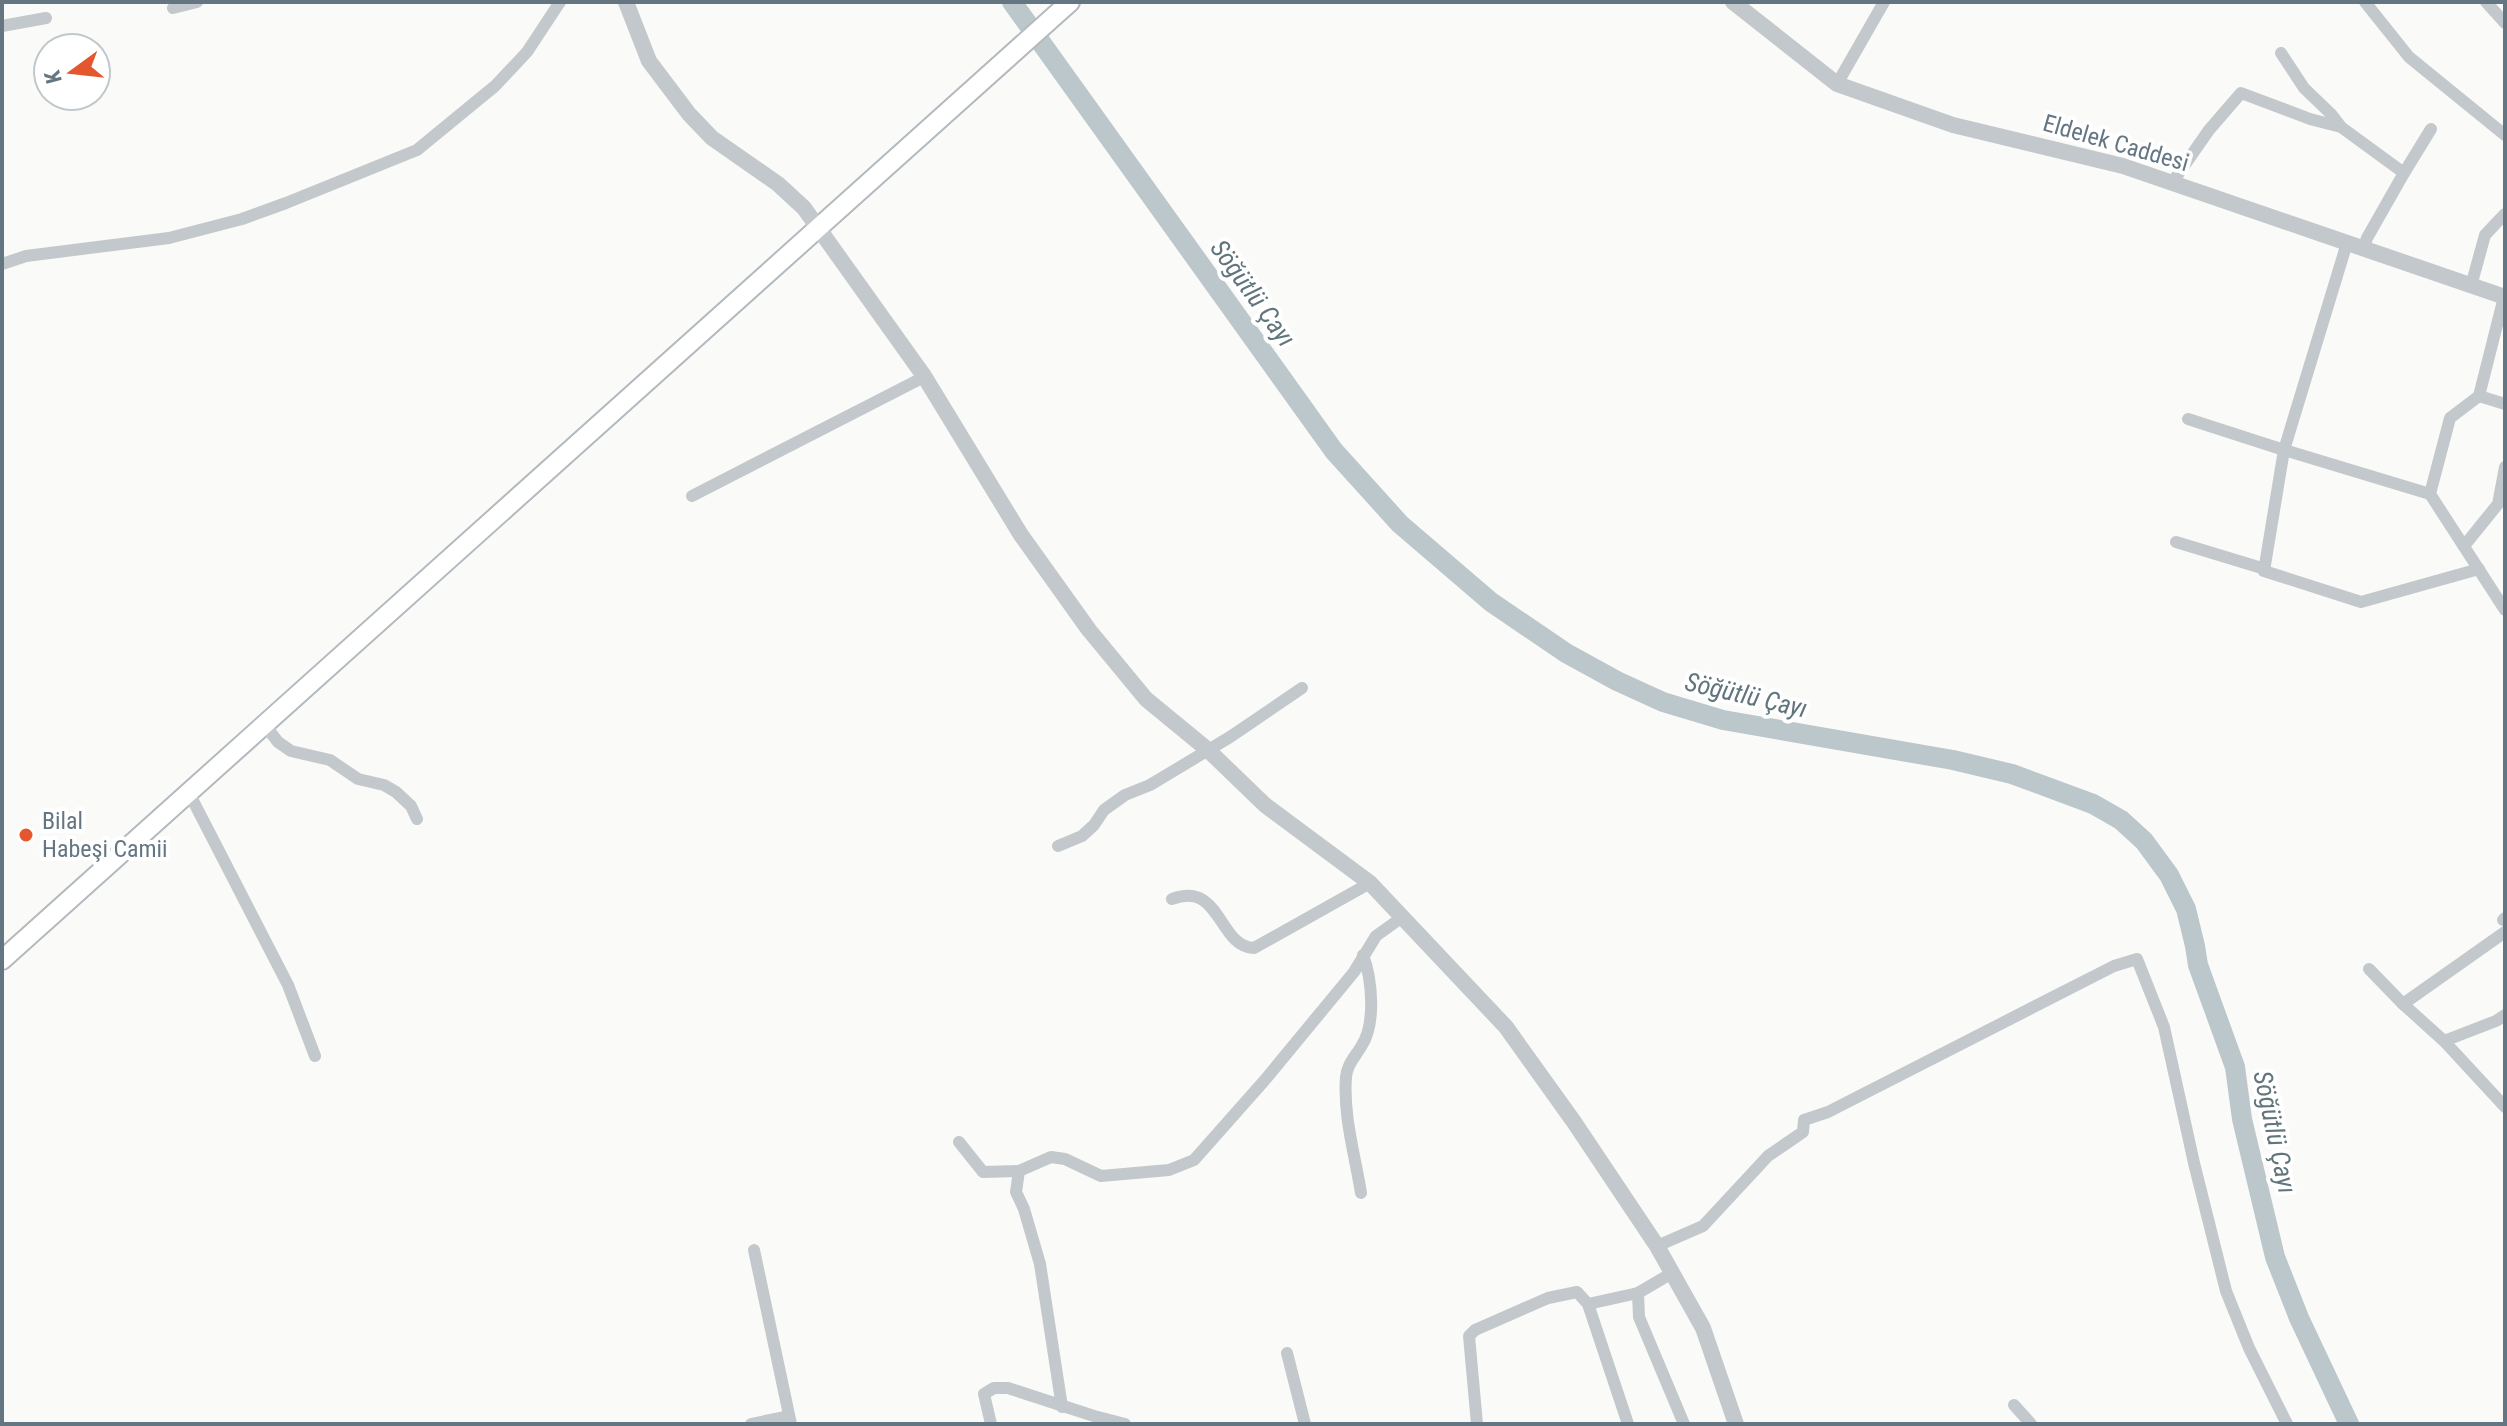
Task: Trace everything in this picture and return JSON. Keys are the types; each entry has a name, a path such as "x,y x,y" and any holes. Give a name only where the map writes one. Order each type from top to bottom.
{"main road":[{"path":"2,960 1068,4"}],"street":[{"path":"173,8 197,2"},
{"path":"2,248 4,263 26,256 169,238 242,219 417,150 495,86 527,52 560,2"},
{"path":"626,2 649,61 689,114 712,138 778,184 804,208 924,377 1021,535 1089,630 1146,699 1208,750 1265,805 1370,883 1506,1027 1657,1246 1703,1328 1736,1424"},
{"name":"Eldelek Caddesi","path":"1733,2 1837,84 1953,125 2123,166 2504,297"},
{"path":"1837,84 1884,2"},
{"path":"2365,2 2409,57 2505,135"},
{"path":"2486,2 2505,23"},
{"path":"2,26 46,18"},
{"path":"2281,53 2304,88 2341,127 2404,173"},
{"path":"2172,183 2209,130 2241,93 2310,119 2341,127"},
{"path":"2363,250 2431,129"},
{"path":"2471,286 2485,235 2505,214"},
{"path":"2265,569 2284,450 2347,243"},
{"path":"2430,494 2450,418 2479,396 2504,297"},
{"path":"692,496 924,377"},
{"path":"2479,396 2505,404"},
{"path":"2188,419 2430,494 2505,610"},
{"path":"2464,546 2501,505 2505,467"},
{"path":"2176,542 2361,602 2479,569"},
{"path":"1058,846 1082,836 1104,810 1125,795 1150,785 1208,750 1302,688"},
{"path":"264,724 278,742 291,751 330,760 358,779 384,785 396,792 411,806 417,819"},
{"path":"188,791 288,985 315,1056"},
{"path":"1172,899 1188,895 1206,901 1240,944 1254,948 1370,883"},
{"path":"959,1142 983,1172 1019,1171 1051,1157 1065,1159 1101,1176 1140,1170 1169,1170 1194,1160 1354,972 1376,936 1401,918"},
{"path":"2403,1004 2504,923"},
{"path":"1361,1193 1345,1102 1349,1063 1364,1043 1369,1030 1371,1002 1368,970 1363,955"},
{"path":"1657,1246 1703,1226 1768,1156 1803,1132 1804,1120 1828,1112 2114,966 2137,959 2164,1027 2226,1291 2249,1348 2286,1422 2270,1424"},
{"path":"2369,969 2444,1041 2505,1107"},
{"path":"2444,1041 2505,1015"},
{"path":"1019,1171 1016,1192 1040,1264 1062,1407"},
{"path":"751,1424 790,1420 754,1250"},
{"path":"1588,1304 1638,1293 1672,1273"},
{"path":"1477,1424 1469,1336 1475,1330 1548,1298 1577,1292 1588,1304 1628,1424"},
{"path":"1638,1293 1639,1317 1684,1424"},
{"path":"1287,1353 1305,1424"},
{"path":"991,1424 984,1394 994,1388 1008,1388 1125,1424"},
{"path":"2014,1405 2031,1424"}],"waterway":[{"name":"Söğütlü Çayı","path":"1012,2 1334,451 1400,524 1491,602 1566,653 1663,702 1723,720 1953,760 2012,774 2093,804 2121,820 2144,841 2169,875 2186,909 2198,965 2235,1067 2242,1119 2275,1257 2299,1318 2349,1424"}],"place":[{"name":"Bilal Habeşi Camii","path":"26,835"}]}
